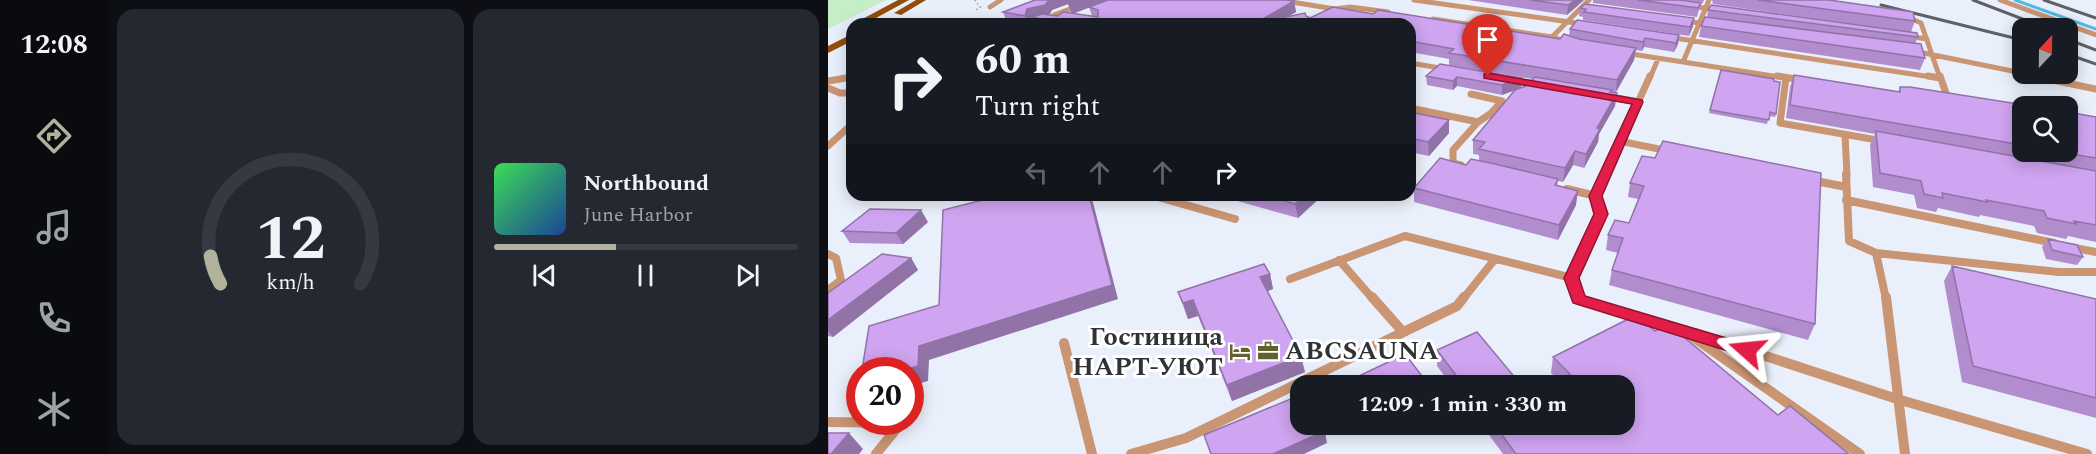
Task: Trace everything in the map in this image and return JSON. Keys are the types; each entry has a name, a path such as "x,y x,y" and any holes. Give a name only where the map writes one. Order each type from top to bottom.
{"main road":[{"path":"870,18 905,0"},
{"path":"888,18 922,0"},
{"path":"828,40 846,30"},
{"path":"828,50 846,40"}],"lane":[{"path":"990,7 1001,0"},
{"path":"1067,18 1054,15 1094,0"},
{"path":"1279,0 1335,9 1350,7 1395,13"},
{"path":"1350,7 1360,0"},
{"path":"1414,0 1590,25"},
{"path":"1552,37 1589,0"},
{"path":"1683,62 1709,0"},
{"path":"2000,0 2096,35"},
{"path":"1682,5 1728,11"},
{"path":"1583,7 1595,9"},
{"path":"1327,14 1335,9"},
{"path":"1894,14 1913,18 1921,23 1947,96"},
{"path":"1429,18 1552,37 1579,46"},
{"path":"1676,20 1721,25"},
{"path":"1658,35 1940,78"},
{"path":"1905,36 1927,39"},
{"path":"1907,50 1931,53 2012,72"},
{"path":"1613,51 1810,81"},
{"path":"1658,59 1596,196 1601,214 1572,278 1578,300 1683,330 1897,399 2087,454"},
{"path":"1416,64 1455,70"},
{"path":"828,81 846,78"},
{"path":"1499,78 1530,86 1553,87"},
{"path":"1786,78 1780,123 1891,143"},
{"path":"2071,84 2096,89"},
{"path":"828,88 846,93"},
{"path":"1471,94 1502,101 1512,99"},
{"path":"1596,95 1638,102"},
{"path":"1935,96 1958,98"},
{"path":"1475,168 1453,163 1453,150 1478,122 1490,114 1502,101"},
{"path":"1416,109 1478,122"},
{"path":"828,146 846,130"},
{"path":"1845,135 1849,241 1876,253 2059,272 2096,272"},
{"path":"1619,141 1676,152"},
{"path":"1800,178 1846,187"},
{"path":"1563,188 1596,196"},
{"path":"1846,200 2096,252"},
{"path":"1172,201 1235,219"},
{"path":"1290,279 1405,236 1572,278"},
{"path":"1876,253 1884,282 1905,454"},
{"path":"828,254 837,258 842,280 828,290"},
{"path":"1131,454 1186,438 1457,306 1495,259"},
{"path":"1339,260 1403,332"},
{"path":"1683,330 1860,454"},
{"path":"1064,343 1092,454"},
{"path":"828,422 901,423 876,454"}],"green space":[{"path":"828,0 886,0 846,18 828,29"}],"building":[{"path":"1035,0 1049,0 1045,5 1027,9 1025,16 1003,12"},
{"path":"1108,0 1294,1 1265,18 1032,17 1042,14 1058,16 1063,12 1098,17 1098,10 1089,7"},
{"path":"1530,0 1575,0 1568,5"},
{"path":"1638,0 1680,0 1701,3 1698,8"},
{"path":"1758,0 1829,0 1913,12 1915,21"},
{"path":"1585,4 1694,18 1690,27 1584,12 1586,9 1580,8"},
{"path":"1711,5 1917,33 1918,37 1708,10"},
{"path":"1333,7 1373,14 1378,10 1560,39 1564,34 1579,39 1636,48 1617,80 1449,53 1454,49 1416,42 1416,18 1310,18"},
{"path":"1305,13 1310,18 1280,18"},
{"path":"1705,17 1921,44 1925,58 1701,26"},
{"path":"1577,20 1679,35 1676,43 1645,38 1643,42 1570,29"},
{"path":"1440,64 1522,78 1502,85 1457,77 1453,81 1426,76"},
{"path":"1721,70 1780,82 1776,114 1770,112 1769,120 1710,110"},
{"path":"1794,75 1900,92 1900,87 1910,87 2012,103 2012,143 1790,105"},
{"path":"1535,77 1612,90 1610,92 1617,93 1597,128 1600,129 1586,154 1575,151 1565,168 1479,149 1485,142 1473,140 1515,90 1526,86"},
{"path":"1416,113 1449,120 1428,142 1416,139"},
{"path":"2078,114 2096,117 2096,158 2078,155"},
{"path":"1876,131 2012,156 2012,162 2046,162 2096,171 2096,225 2074,221 2076,224 2047,218 2044,211 1986,200 1987,202 1942,193 1943,198 1924,194 1921,181 1880,173"},
{"path":"1663,141 1821,173 1815,324 1612,270 1623,238 1608,235 1615,220 1629,223 1644,186 1630,183 1642,156 1655,158"},
{"path":"1440,158 1466,165 1471,159 1558,179 1555,185 1578,191 1559,225 1416,189"},
{"path":"978,201 1091,201 1112,285 919,346 918,357 864,357 869,326 939,305 943,210"},
{"path":"870,209 921,210 896,233 842,231"},
{"path":"2048,239 2077,245 2083,257 2052,250"},
{"path":"882,254 911,258 828,320 828,293"},
{"path":"1264,264 1270,274 1260,277 1301,356 1227,385 1193,300 1183,303 1178,292"},
{"path":"1952,266 2096,299 2096,398 1973,366"},
{"path":"1636,315 1655,331 1668,324 1778,415 1790,406 1849,454 1516,454 1502,435 1635,435 1635,375 1568,375 1570,374 1553,357"},
{"path":"1477,332 1513,375 1456,375 1437,350"},
{"path":"1405,354 1421,375 1361,375"},
{"path":"1290,399 1290,435 1316,435 1273,454 1211,454 1204,435"},
{"path":"828,433 846,433 847,435 831,454 828,454"}],"waterway":[{"path":"2015,0 2096,29"}],"railway":[{"path":"1973,0 2020,18"},
{"path":"2044,0 2096,18"},
{"path":"1881,5 2012,38"},
{"path":"2078,43 2096,50"},
{"path":"2078,58 2096,64"}],"place":[{"name":"ABCSAUNA","path":"1268,351"},
{"name":"Гостиница НАРТ-УЮТ","path":"1240,352"}],"route":[{"path":"1488,76 1638,102 1596,196 1601,214 1572,278 1578,300 1747,350"}]}
